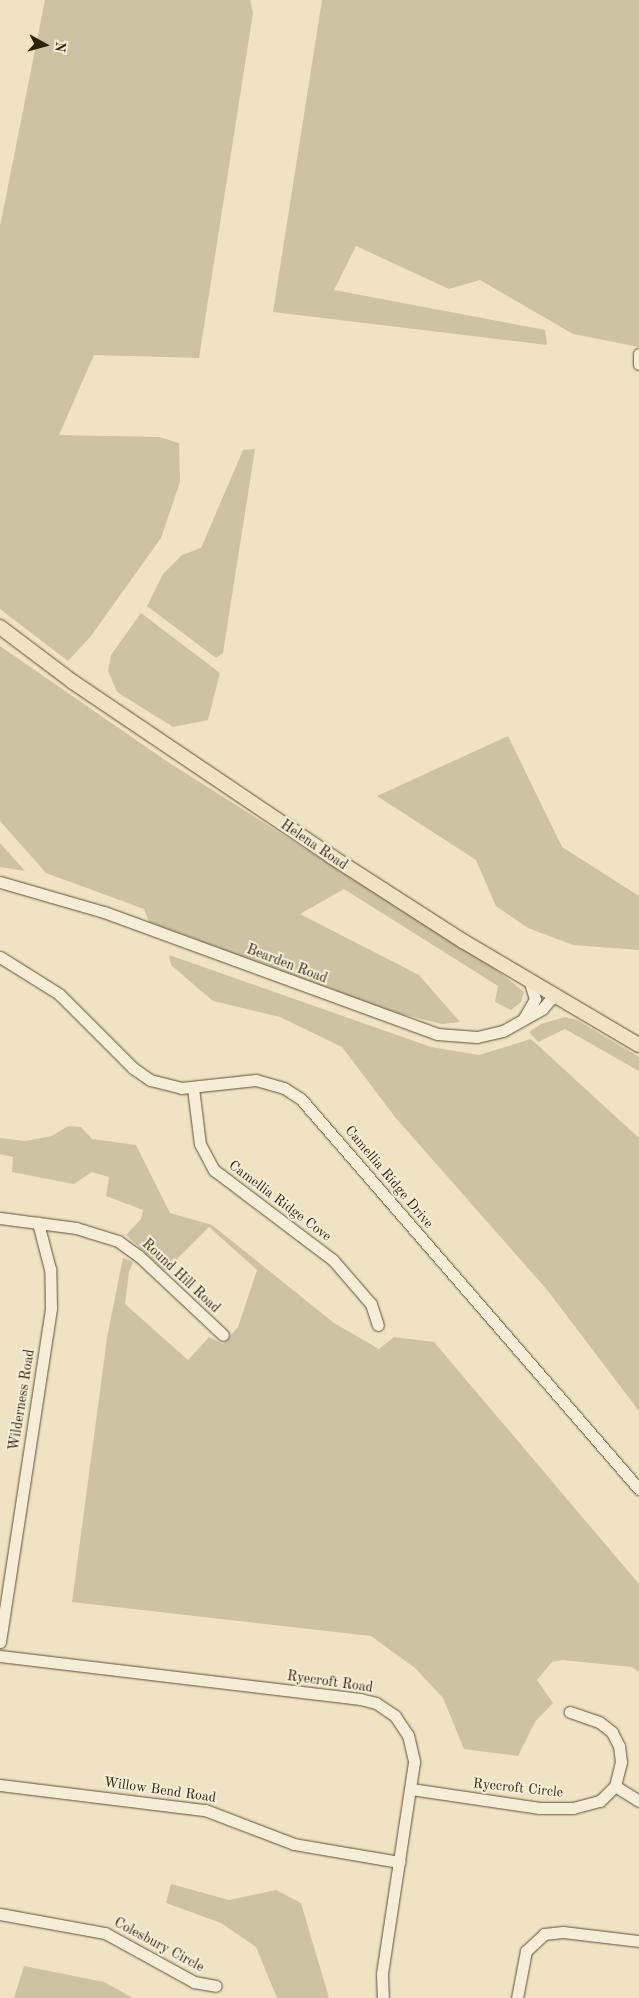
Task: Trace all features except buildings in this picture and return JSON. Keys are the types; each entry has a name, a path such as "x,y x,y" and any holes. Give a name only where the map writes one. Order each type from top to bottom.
{"main road":[{"name":"Helena Road","path":"0,627 93,696 340,862 639,1045"}],"street":[{"path":"639,354 639,364"},
{"name":"Bearden Road","path":"0,882 104,912 430,1032 477,1037 503,1031 522,1022 548,1005 555,994"},
{"name":"Camellia Ridge Drive","path":"0,957 59,994 140,1074 161,1084 193,1088 256,1080 276,1084 301,1099 639,1489"},
{"path":"522,1022 535,999 529,979"},
{"name":"Camellia Ridge Cove","path":"193,1088 200,1144 214,1170 333,1260 371,1304 378,1324"},
{"name":"Round Hill Road","path":"0,1218 90,1231 124,1245 223,1335"},
{"name":"Wilderness Road","path":"0,1642 51,1308 50,1269 38,1223"},
{"name":"Ryecroft Road","path":"0,1656 369,1701 395,1716 408,1735 414,1762 382,1974 383,1998"},
{"path":"570,1712 599,1722 616,1738 621,1762 615,1786 639,1801"},
{"name":"Willow Bend Road","path":"0,1785 205,1810 294,1844 400,1862"},
{"name":"Ryecroft Circle","path":"411,1789 524,1806 559,1808 593,1803 615,1786"},
{"name":"Colesbury Circle","path":"0,1914 105,1933 194,1982 216,1986"},
{"path":"517,1998 526,1951 544,1934 563,1932 639,1941"}],"shaded area":[{"path":"45,0 250,0 253,13 199,358 94,355 59,435 159,437 179,443 180,482 161,538 91,636 68,661 0,609 0,226"},
{"path":"322,0 639,0 639,347 573,334 480,280 449,289 356,246 334,290 545,330 547,345 273,312"},
{"path":"255,449 223,653 216,658 147,606 163,574 182,555 201,548 243,450"},
{"path":"141,613 220,673 208,720 173,727 117,692 108,671 111,655"},
{"path":"0,646 168,762 498,971 524,992 521,1002 511,1010 495,1002 498,986 344,889 300,914 419,975 460,1022 442,1024 397,1013 149,922 144,909 46,873 0,821"},
{"path":"508,736 562,847 639,896 639,950 573,945 528,928 496,906 476,860 377,796"},
{"path":"0,843 25,871 0,867"},
{"path":"169,955 431,1047 479,1055 531,1039 639,1138 639,1411 548,1291 395,1117 342,1047 280,1017 213,1001 171,965"},
{"path":"565,1017 577,1020 639,1057 639,1071 565,1029 538,1042 529,1032 541,1024"},
{"path":"68,1126 81,1127 92,1139 136,1145 170,1213 212,1225 334,1323 379,1349 394,1337 434,1342 639,1584 639,1672 632,1667 562,1660 552,1662 537,1680 553,1703 535,1722 518,1756 464,1749 443,1698 415,1668 371,1636 72,1602 107,1338 123,1258 133,1262 129,1272 125,1304 188,1360 209,1337 223,1344 238,1327 257,1270 209,1227 165,1271 126,1235 141,1219 143,1210 106,1196 109,1177 92,1172 74,1184 12,1172 13,1157 0,1154 0,1138 25,1141 52,1136"},
{"path":"171,1884 229,1900 276,1890 301,1903 329,1998 277,1998 256,1947 221,1923 166,1903"},
{"path":"24,1966 104,1982 133,1998 14,1998"}]}
